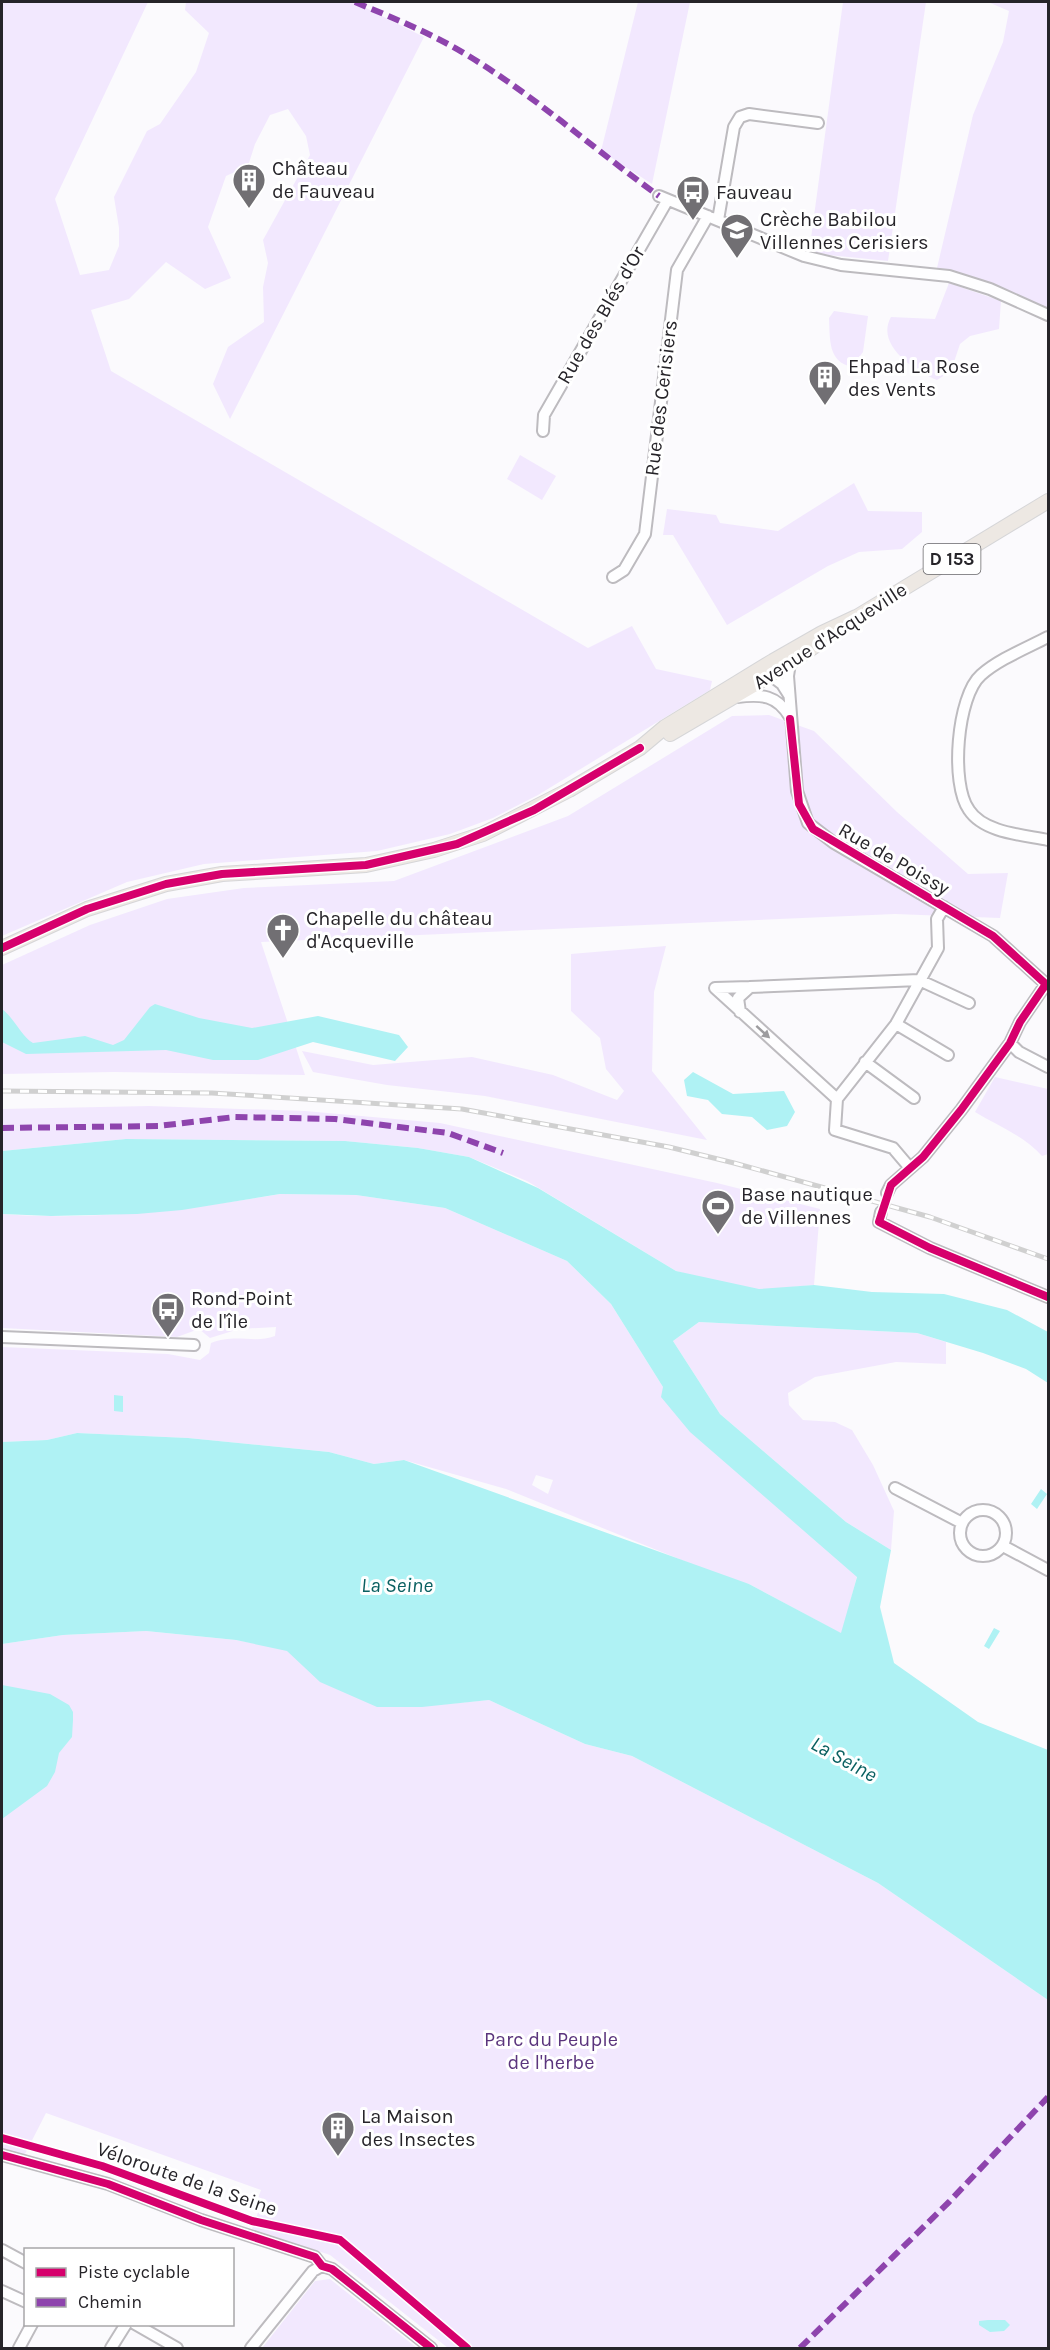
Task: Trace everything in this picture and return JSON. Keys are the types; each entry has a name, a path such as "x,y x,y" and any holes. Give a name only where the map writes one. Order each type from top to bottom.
{"main road":[{"name":"Avenue d'Acqueville","path":"640,748 734,697 761,673 790,663 856,617 1048,501"},
{"name":"D 153","path":"2,948 87,909 166,884 222,874 366,865 457,844 534,810 640,748 665,727 761,673 822,633 856,617"}],"street":[{"path":"818,123 749,114 740,117 734,127 713,218 804,256 841,265 949,276 990,289 1048,315"},
{"name":"Rue des Blés d'Or","path":"543,431 544,415 663,198 713,218"},
{"name":"Rue des Cerisiers","path":"613,577 624,570 645,534 677,270 713,218"},
{"path":"1048,637 981,675 969,689 960,735 958,778 968,810 987,825 1048,840"},
{"name":"Rue de Poissy","path":"790,663 790,719 797,791 808,823 834,843 993,936 1047,985"},
{"path":"761,673 782,684 790,696"},
{"path":"761,673 771,696 784,707 790,719"},
{"path":"734,697 771,696"},
{"path":"910,1168 893,1148 835,1130 837,1099 896,1024 938,948 937,919 944,907"},
{"path":"837,1099 715,988 919,980 969,1003"},
{"path":"887,1193 891,1185 935,1143 1010,1043 1020,1022 1047,985"},
{"path":"740,1011 738,998 750,987"},
{"path":"896,1024 948,1055"},
{"path":"1010,1043 1019,1052 1048,1067"},
{"path":"864,1062 914,1098"},
{"path":"880,1217 930,1248 1048,1297"},
{"path":"2,1337 194,1345"},
{"path":"895,1488 962,1523"},
{"path":"987,1510 995,1513 1005,1524 1003,1546 983,1557 968,1551 960,1538 962,1523 973,1512 987,1510"},
{"path":"1003,1546 1048,1570"},
{"path":"2,2155 108,2184 201,2220 315,2257 322,2266 332,2269 431,2349"},
{"path":"2,2250 24,2263"},
{"path":"251,2349 313,2271 322,2266"},
{"path":"2,2291 24,2301"},
{"path":"19,2349 31,2326"},
{"path":"111,2349 125,2326"},
{"path":"137,2326 177,2349"}],"green space":[{"path":"2,2 148,2 55,199 80,275 109,270 119,246 119,228 114,197 147,131 160,124 196,72 209,33 185,10 186,2 354,2 424,37 230,419 213,384 228,347 264,322 263,287 268,263 263,240 310,155 306,136 288,109 270,115 255,144 248,166 226,176 208,227 231,278 205,289 166,262 129,299 91,310 111,371 588,648 632,626 656,669 712,681 710,690 538,795 493,818 450,834 377,851 204,864 127,882 2,936"},
{"path":"638,2 690,2 652,184 601,151"},
{"path":"843,2 926,2 888,261 809,253"},
{"path":"988,2 1048,2 1048,311 1021,298 964,280 937,268 973,115 1003,42 1009,11"},
{"path":"949,283 1001,301 999,329 970,336 960,344 951,371 937,380 918,370 900,356 888,337 887,327 891,317 935,319"},
{"path":"834,311 868,316 863,352 852,367 838,360 832,349 829,318"},
{"path":"520,455 556,476 542,500 507,479"},
{"path":"854,483 868,511 922,512 922,532 902,549 859,552 828,566 727,625 673,535 663,535 667,509 716,515 720,523 778,531"},
{"path":"769,715 814,731 897,812 968,874 1008,873 1000,918 895,914 261,942 305,1075 114,1072 2,1074 2,965 90,925 167,899 244,888 394,881 568,816 732,716"},
{"path":"666,946 654,992 652,1071 707,1140 485,1096 387,1085 313,1072 302,1051 373,1065 472,1057 553,1075 617,1100 624,1091 606,1069 600,1038 571,1011 571,954"},
{"path":"995,1077 1048,1089 1048,1154 1042,1156 1019,1137 975,1112"},
{"path":"149,1106 305,1111 440,1123 717,1183 820,1209 814,1285 749,1291 676,1271 527,1181 469,1157 418,1148 345,1141 126,1139 2,1151 2,1109"},
{"path":"280,1194 356,1195 445,1208 567,1261 611,1304 663,1387 857,1576 842,1634 749,1584 731,1580 506,1489 404,1460 374,1464 329,1452 188,1438 77,1433 47,1440 2,1442 2,1347 168,1354 200,1360 209,1353 211,1343 229,1339 267,1338 275,1336 276,1327 239,1329 210,1338 199,1329 177,1337 2,1328 2,1214 107,1215","holes":["536,1475 553,1480 548,1494 532,1485"]},
{"path":"699,1322 917,1333 946,1342 946,1364 896,1362 815,1377 788,1393 789,1405 803,1420 835,1422 852,1430 873,1465 894,1511 891,1550 846,1522 720,1414 673,1341"},
{"name":"Parc du Peuple de l'herbe","path":"146,1631 236,1640 316,1655 436,1705 489,1700 585,1744 632,1756 878,1883 1048,2000 1048,2348 448,2348 330,2255 252,2229 261,2204 257,2201 261,2190 46,2113 24,2156 2,2150 2,1644 63,1635"},
{"path":"330,2279 417,2348 262,2348 315,2281"}],"water":[{"path":"155,1004 199,1018 252,1028 318,1016 399,1035 408,1047 395,1061 313,1042 258,1060 213,1060 166,1050 26,1054 2,1042 2,1009 33,1043 85,1036 113,1045 124,1040 150,1007"},
{"path":"693,1072 733,1094 784,1091 795,1112 787,1126 767,1130 752,1117 722,1114 708,1100 687,1096 684,1080"},
{"name":"La Seine","path":"126,1139 345,1141 418,1148 469,1157 538,1188 676,1271 759,1289 814,1285 872,1292 944,1294 1007,1310 1048,1332 1048,1383 1026,1369 917,1333 699,1322 673,1341 720,1414 846,1522 891,1550 880,1607 894,1663 978,1722 1048,1750 1048,2000 878,1883 632,1756 585,1744 489,1700 422,1707 377,1707 320,1682 287,1651 236,1640 146,1631 63,1635 2,1644 2,1442 47,1440 77,1433 188,1438 329,1452 374,1464 404,1460 749,1584 841,1633 857,1577 690,1432 661,1397 663,1387 611,1304 567,1261 445,1208 356,1195 280,1194 182,1210 137,1214 51,1216 2,1214 2,1151"},
{"path":"114,1395 123,1396 123,1412 114,1411"},
{"path":"1041,1489 1047,1494 1037,1509 1031,1504"},
{"path":"994,1628 1000,1631 989,1649 984,1646"},
{"path":"2,1685 50,1694 69,1705 73,1712 73,1720 72,1737 59,1753 55,1772 47,1786 2,1819"},
{"path":"1005,2320 1010,2325 1004,2331 990,2332 979,2325 979,2321"}],"tunnel":[{"path":"881,1212 887,1193"}],"railway":[{"path":"2,1091 212,1093 462,1109 669,1147 734,1163 930,1217 1048,1259"}],"marked path":[{"path":"355,2 412,26 467,55 541,106 659,196"},
{"path":"2,1128 158,1126 235,1117 335,1119 448,1133 503,1153"},
{"path":"800,2348 949,2202 1048,2097"}],"cycle path":[{"path":"790,719 799,804 813,829 993,936 1048,986"},
{"path":"2,948 87,909 166,884 222,874 366,865 457,844 534,810 640,748"},
{"path":"1046,984 1020,1022 1010,1043 961,1110 923,1157 891,1185 879,1222 930,1248 1048,1297"},
{"name":"Véloroute de la Seine","path":"2,2138 102,2166 252,2221 340,2240 467,2348"},
{"path":"2,2155 108,2184 201,2220 315,2257 322,2266 332,2269 431,2348"}],"place":[{"name":"Château de Fauveau","path":"249,209"},
{"name":"Fauveau","path":"693,221"},
{"name":"Crèche Babilou Villennes Cerisiers","path":"737,259"},
{"name":"Ehpad La Rose des Vents","path":"825,406"},
{"name":"Chapelle du château d'Acqueville","path":"283,959"},
{"name":"Base nautique de Villennes","path":"718,1235"},
{"name":"Rond-Point de l'île","path":"168,1338"},
{"name":"La Maison des Insectes","path":"338,2157"}]}
